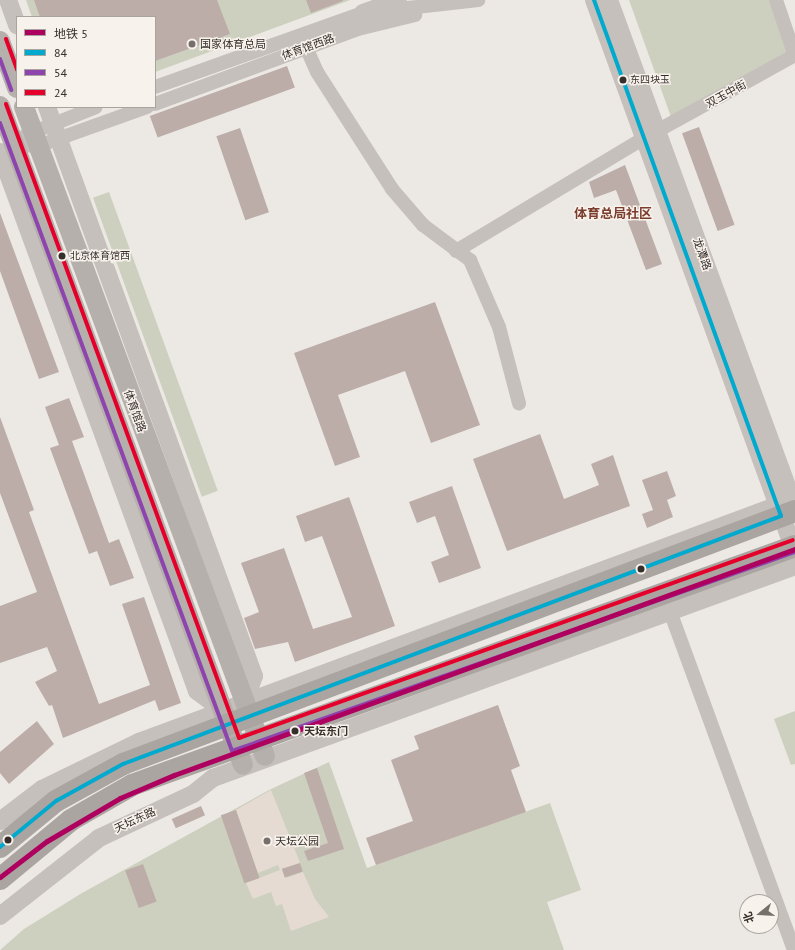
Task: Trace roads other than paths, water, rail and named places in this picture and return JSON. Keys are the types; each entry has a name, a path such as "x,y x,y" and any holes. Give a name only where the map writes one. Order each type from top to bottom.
{"main road":[{"path":"0,41 16,85"},
{"name":"体育馆路","path":"0,106 4,152 243,765"},
{"name":"体育馆路","path":"24,108 248,708"},
{"path":"0,847 56,801 123,764 224,717 789,507"},
{"name":"天坛东路","path":"0,879 71,820 118,793 235,746 262,747 667,603 794,553"},
{"path":"248,708 262,747"}],"street":[{"path":"8,0 16,22"},
{"path":"363,13 398,0"},
{"name":"龙潭路","path":"594,0 650,135 789,507 794,553"},
{"name":"龙潭路","path":"609,0 650,135"},
{"path":"776,0 795,56"},
{"name":"体育馆西路","path":"156,104 303,42 363,13 472,1"},
{"name":"体育馆西路","path":"156,87 303,42 358,30 472,1"},
{"path":"303,42 392,189 423,225 470,260 499,327 518,403"},
{"name":"双玉中街","path":"456,251 650,135 795,56"},
{"path":"35,138 50,115 90,108"},
{"path":"4,152 35,138 59,140 143,108"},
{"path":"50,115 254,676 248,708"},
{"path":"667,603 794,950"},
{"path":"0,821 42,789 87,765 224,717"},
{"name":"天坛东路","path":"0,916 99,838 193,794 213,778 243,765 262,747"}],"metro line":[{"name":"5","path":"0,877 47,841 120,798 174,775 795,549"}],"place":[{"name":"国家体育总局","path":"192,44"},
{"name":"东四块玉","path":"623,80"},
{"name":"北京体育馆西","path":"62,256"},
{"name":"天坛东门","path":"295,731"},
{"name":"天坛公园","path":"267,841"}],"district":[{"name":"体育总局社区","path":"613,214"}]}
